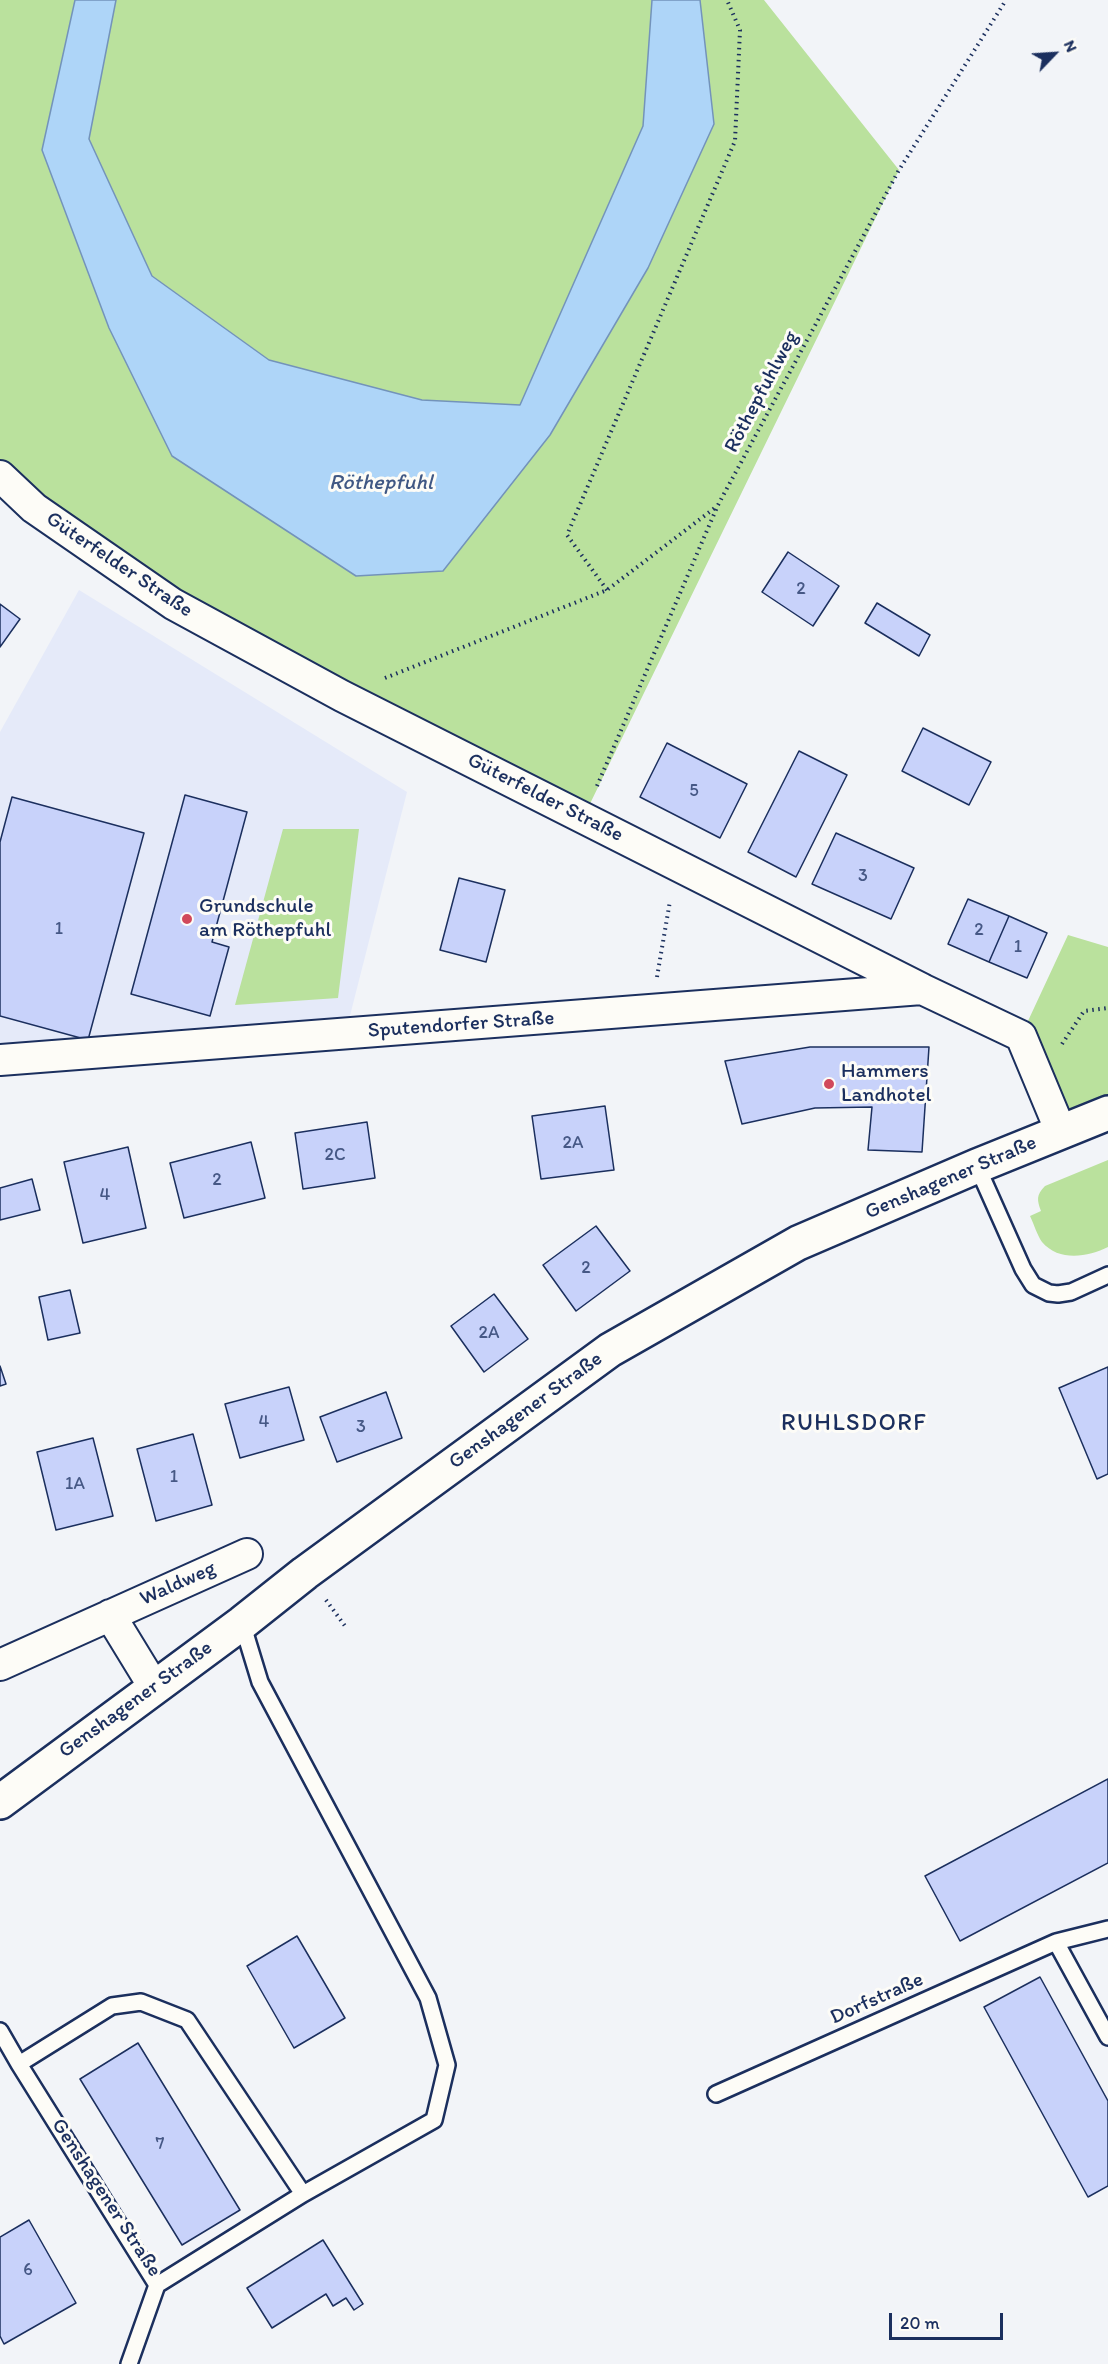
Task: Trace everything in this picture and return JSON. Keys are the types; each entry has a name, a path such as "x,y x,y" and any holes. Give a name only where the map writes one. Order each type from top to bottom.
{"main road":[{"name":"Genshagener Straße","path":"0,1802 242,1623 304,1573 610,1350 798,1243 1108,1113"}],"street":[{"name":"Güterfelder Straße","path":"0,476 34,508 173,604 342,696 922,989 1021,1036 1061,1132"},
{"name":"Sputendorfer Straße","path":"0,1060 922,989"},
{"name":"Waldweg","path":"0,1665 247,1554"},
{"path":"110,1615 154,1688"}],"lane":[{"path":"977,1166 1023,1269 1033,1285 1048,1293 1058,1294 1071,1292 1108,1275"},
{"name":"Genshagener Straße","path":"0,2031 158,2285 303,2194 434,2120 447,2065 428,1998 260,1682 242,1623"},
{"name":"Dorfstraße","path":"716,2094 1056,1942 1108,1929"},
{"path":"1056,1942 1108,2037"},
{"path":"19,2064 112,2006 141,2002 187,2020 303,2194"},
{"path":"129,2364 158,2285"}],"path":[{"path":"607,590 567,535 735,141 740,30 727,0"},
{"name":"Röthepfuhlweg","path":"583,818 718,505 899,170 1006,0"},
{"path":"342,696 607,590 718,505"},
{"path":"651,1010 677,865"},
{"path":"1062,1044 1084,1011 1108,1008"}],"shaded area":[{"name":"Grundschule am Röthepfuhl","path":"79,590 407,792 342,1047 0,1061 0,732"}],"green space":[{"path":"0,0 75,0 42,150 109,328 550,435 648,268 714,124 700,0 764,0 899,170 583,818 342,696 0,476"},
{"path":"116,0 652,0 643,126 520,405 422,400 269,360 152,276 89,139"},
{"path":"283,829 359,829 338,998 235,1005"},
{"path":"1068,935 1108,947 1108,1113 1061,1132 1021,1036"},
{"path":"1108,1160 1108,1247 1083,1255 1057,1253 1042,1242 1030,1216 1041,1211 1038,1201 1040,1192 1045,1186"}],"water":[{"name":"Röthepfuhl","path":"75,0 116,0 89,139 152,276 269,360 422,400 520,405 643,126 652,0 700,0 714,124 648,268 550,435 443,571 356,576 172,456 109,328 42,150"}],"building":[{"path":"788,552 839,586 813,626 762,592"},
{"path":"877,603 930,635 919,656 865,623"},
{"path":"0,604 20,619 0,647"},
{"path":"923,728 991,762 969,805 902,771"},
{"path":"667,743 747,784 720,838 640,797"},
{"path":"799,751 847,775 796,877 748,852"},
{"path":"185,795 247,812 212,942 229,947 210,1016 131,994"},
{"path":"12,797 144,833 88,1040 0,1016 0,842"},
{"path":"836,833 914,868 891,919 812,884"},
{"path":"459,878 505,890 486,962 440,950"},
{"path":"968,899 1009,916 989,962 948,944"},
{"path":"1009,916 1047,933 1027,978 989,962"},
{"name":"Hammers Landhotel","path":"810,1047 929,1047 922,1152 868,1150 872,1107 815,1108 742,1124 725,1061"},
{"path":"605,1106 614,1170 541,1179 532,1116"},
{"path":"367,1122 375,1178 303,1189 295,1133"},
{"path":"251,1142 265,1198 184,1218 170,1163"},
{"path":"128,1147 146,1228 83,1243 64,1162"},
{"path":"32,1179 40,1210 0,1220 0,1188"},
{"path":"596,1226 630,1271 576,1311 543,1265"},
{"path":"70,1290 80,1333 48,1340 39,1297"},
{"path":"494,1294 528,1339 484,1372 451,1326"},
{"path":"0,1366 6,1384 0,1386"},
{"path":"1108,1367 1108,1474 1097,1479 1059,1388"},
{"path":"289,1387 304,1440 240,1458 225,1404"},
{"path":"386,1392 402,1438 337,1462 320,1417"},
{"path":"193,1434 212,1505 156,1521 137,1449"},
{"path":"93,1438 113,1516 56,1530 37,1452"},
{"path":"1108,1779 1108,1863 960,1941 925,1876"},
{"path":"297,1936 345,2018 294,2048 247,1966"},
{"path":"1040,1977 1108,2101 1108,2186 1088,2197 984,2007"},
{"path":"138,2043 240,2210 182,2245 80,2079"},
{"path":"29,2220 76,2303 4,2344 0,2336 0,2237"},
{"path":"323,2240 363,2304 354,2310 346,2298 333,2306 326,2294 272,2328 247,2288"}],"place":[{"name":"Grundschule am Röthepfuhl","path":"187,919"},
{"name":"Hammers Landhotel","path":"829,1084"}],"district":[{"name":"RUHLSDORF","path":"854,1424"}]}
